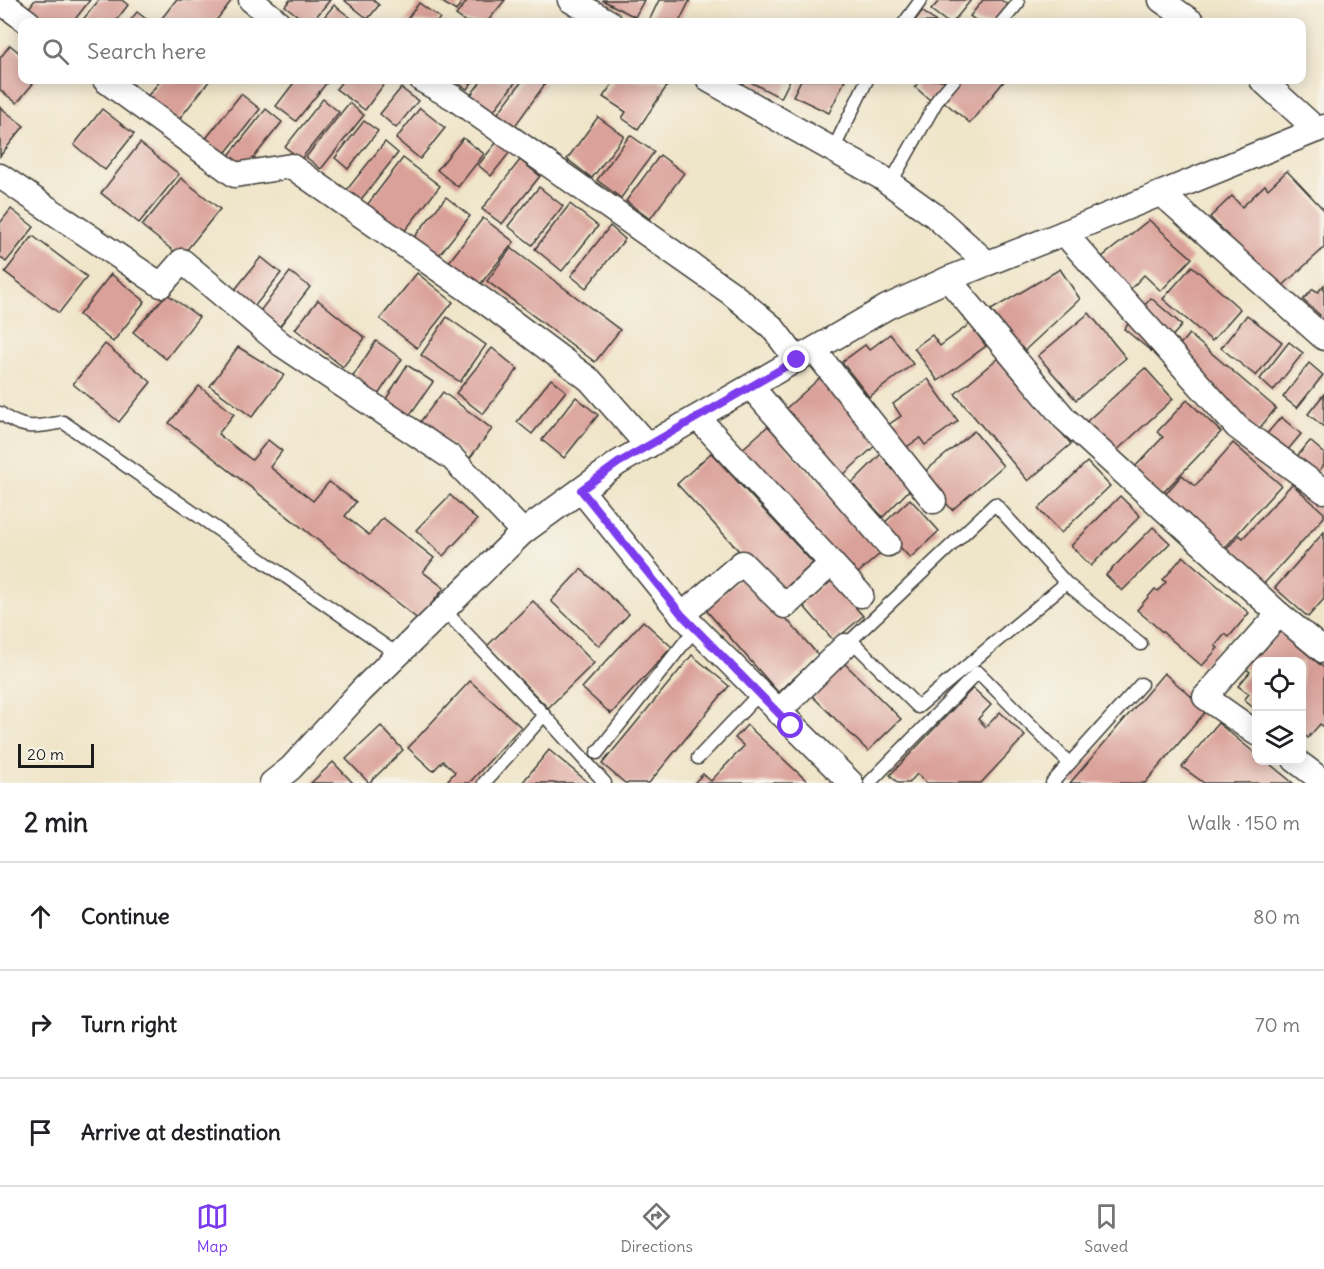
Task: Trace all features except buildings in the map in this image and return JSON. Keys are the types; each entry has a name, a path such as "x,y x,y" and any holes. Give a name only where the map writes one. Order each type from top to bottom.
{"street":[{"path":"250,0 273,18"},
{"path":"570,0 602,18"},
{"path":"1161,0 1186,18"},
{"path":"0,1 23,18"},
{"path":"110,84 235,175 291,166 484,301 590,380 648,446"},
{"path":"429,84 454,98 731,293 805,355 934,501"},
{"path":"716,84 890,184 935,216 987,263"},
{"path":"272,783 291,768 397,654 523,532 618,463 887,307 948,279 1321,128 1267,84"},
{"path":"0,176 162,285 182,261 281,344 452,458 523,532"},
{"path":"1162,194 1324,338"},
{"path":"1064,233 1237,427 1324,491"},
{"path":"948,279 1065,419 1279,614 1324,651"},
{"path":"751,387 888,544"},
{"path":"698,418 861,595"},
{"path":"581,490 688,622 851,783"},
{"path":"688,622 742,563 785,606 832,563"},
{"path":"1252,730 1205,697 1279,614"},
{"path":"778,712 848,643"},
{"path":"1301,765 1324,782"}],"lane":[{"path":"908,18 921,0"},
{"path":"1005,18 1018,3"},
{"path":"833,150 865,84"},
{"path":"890,184 938,99 951,84"},
{"path":"0,413 14,424 32,428 63,422 397,654"},
{"path":"1066,583 918,707 848,643 995,504 1066,583 1141,644"},
{"path":"443,609 605,783"},
{"path":"597,753 688,622"},
{"path":"870,782 978,672 1069,763"},
{"path":"1052,783 1141,684"},
{"path":"698,758 759,694"},
{"path":"484,783 544,715"}],"route":[{"path":"791,726 694,629 581,490 618,463 797,360"}]}
